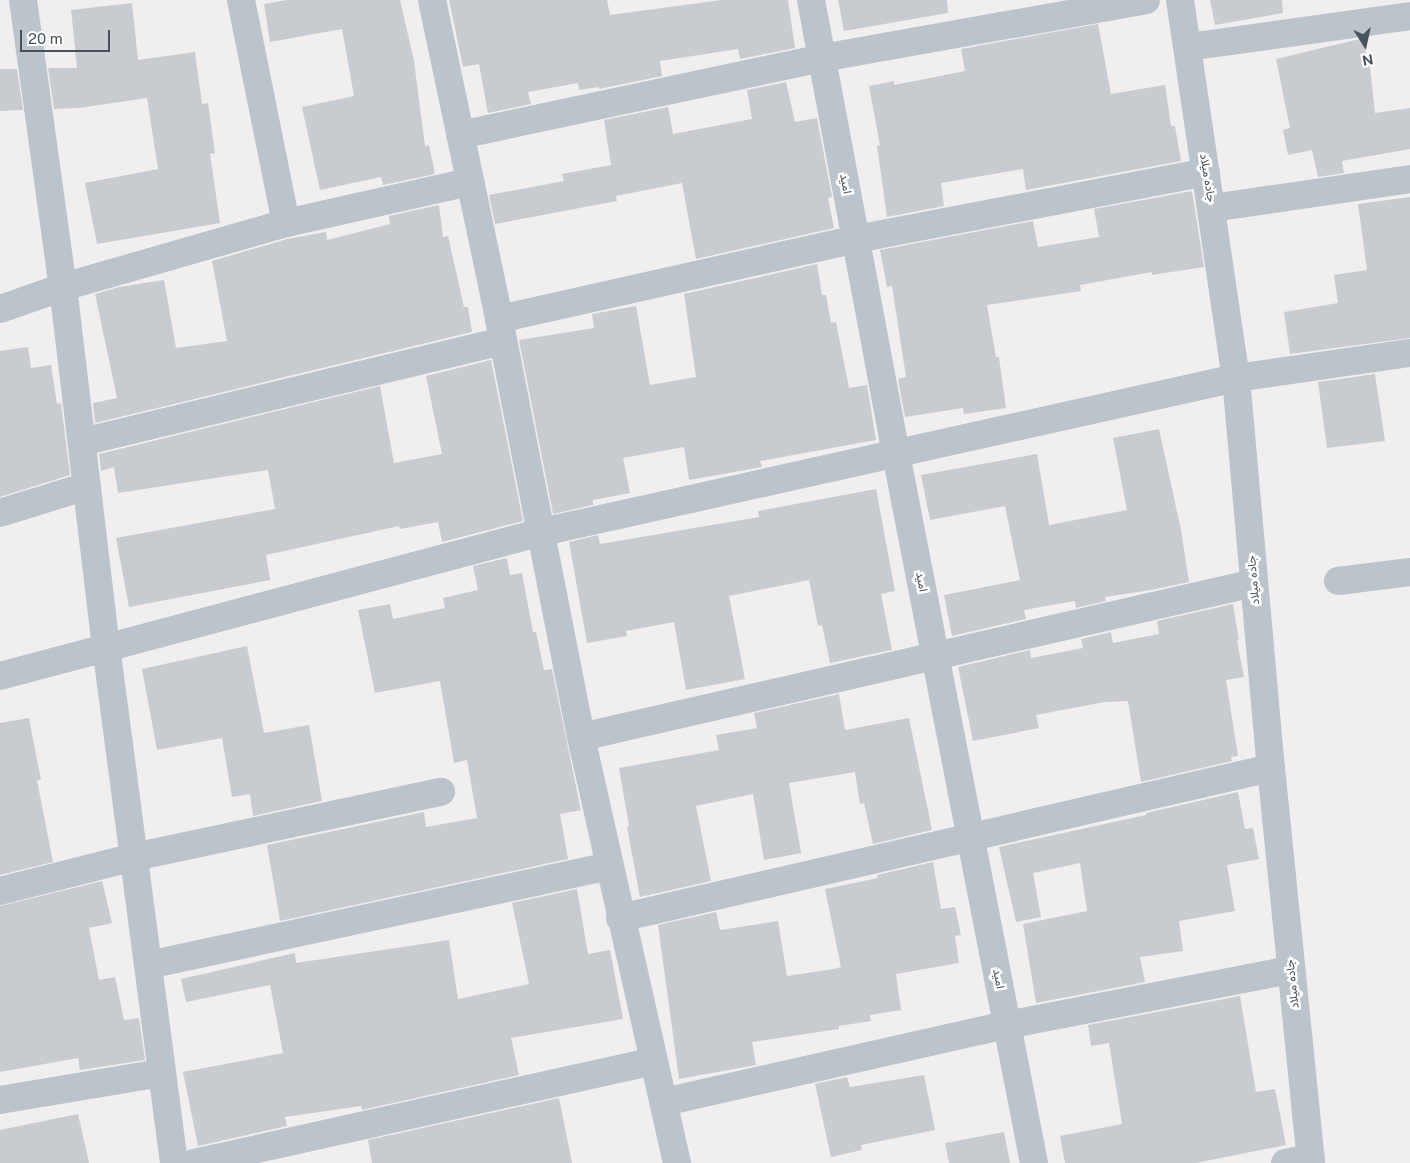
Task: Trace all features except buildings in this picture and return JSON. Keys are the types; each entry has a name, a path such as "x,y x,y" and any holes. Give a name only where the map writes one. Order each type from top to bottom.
{"street":[{"path":"23,0 63,287 106,646 174,1163"},
{"path":"241,0 286,223"},
{"path":"432,0 501,330 609,866 664,1102 676,1163"},
{"name":"امید","path":"811,0 896,454 1034,1163"},
{"path":"460,135 822,58 1146,0"},
{"name":"جاده میلاد","path":"1180,0 1236,378 1291,970 1302,1161"},
{"path":"1188,47 1410,16"},
{"path":"82,442 501,330 856,239 1206,172"},
{"path":"1212,208 1410,179"},
{"path":"0,309 63,287 286,223 470,182"},
{"path":"0,676 106,646 542,532 1236,378 1410,353"},
{"path":"0,513 87,486"},
{"path":"1338,581 1410,572"},
{"path":"582,737 1254,583"},
{"path":"620,918 1271,768"},
{"path":"0,891 134,856 441,792"},
{"path":"148,965 609,866"},
{"path":"664,1102 1007,1025 1291,970"},
{"path":"194,1163 654,1061"},
{"path":"0,1100 162,1073"}]}
